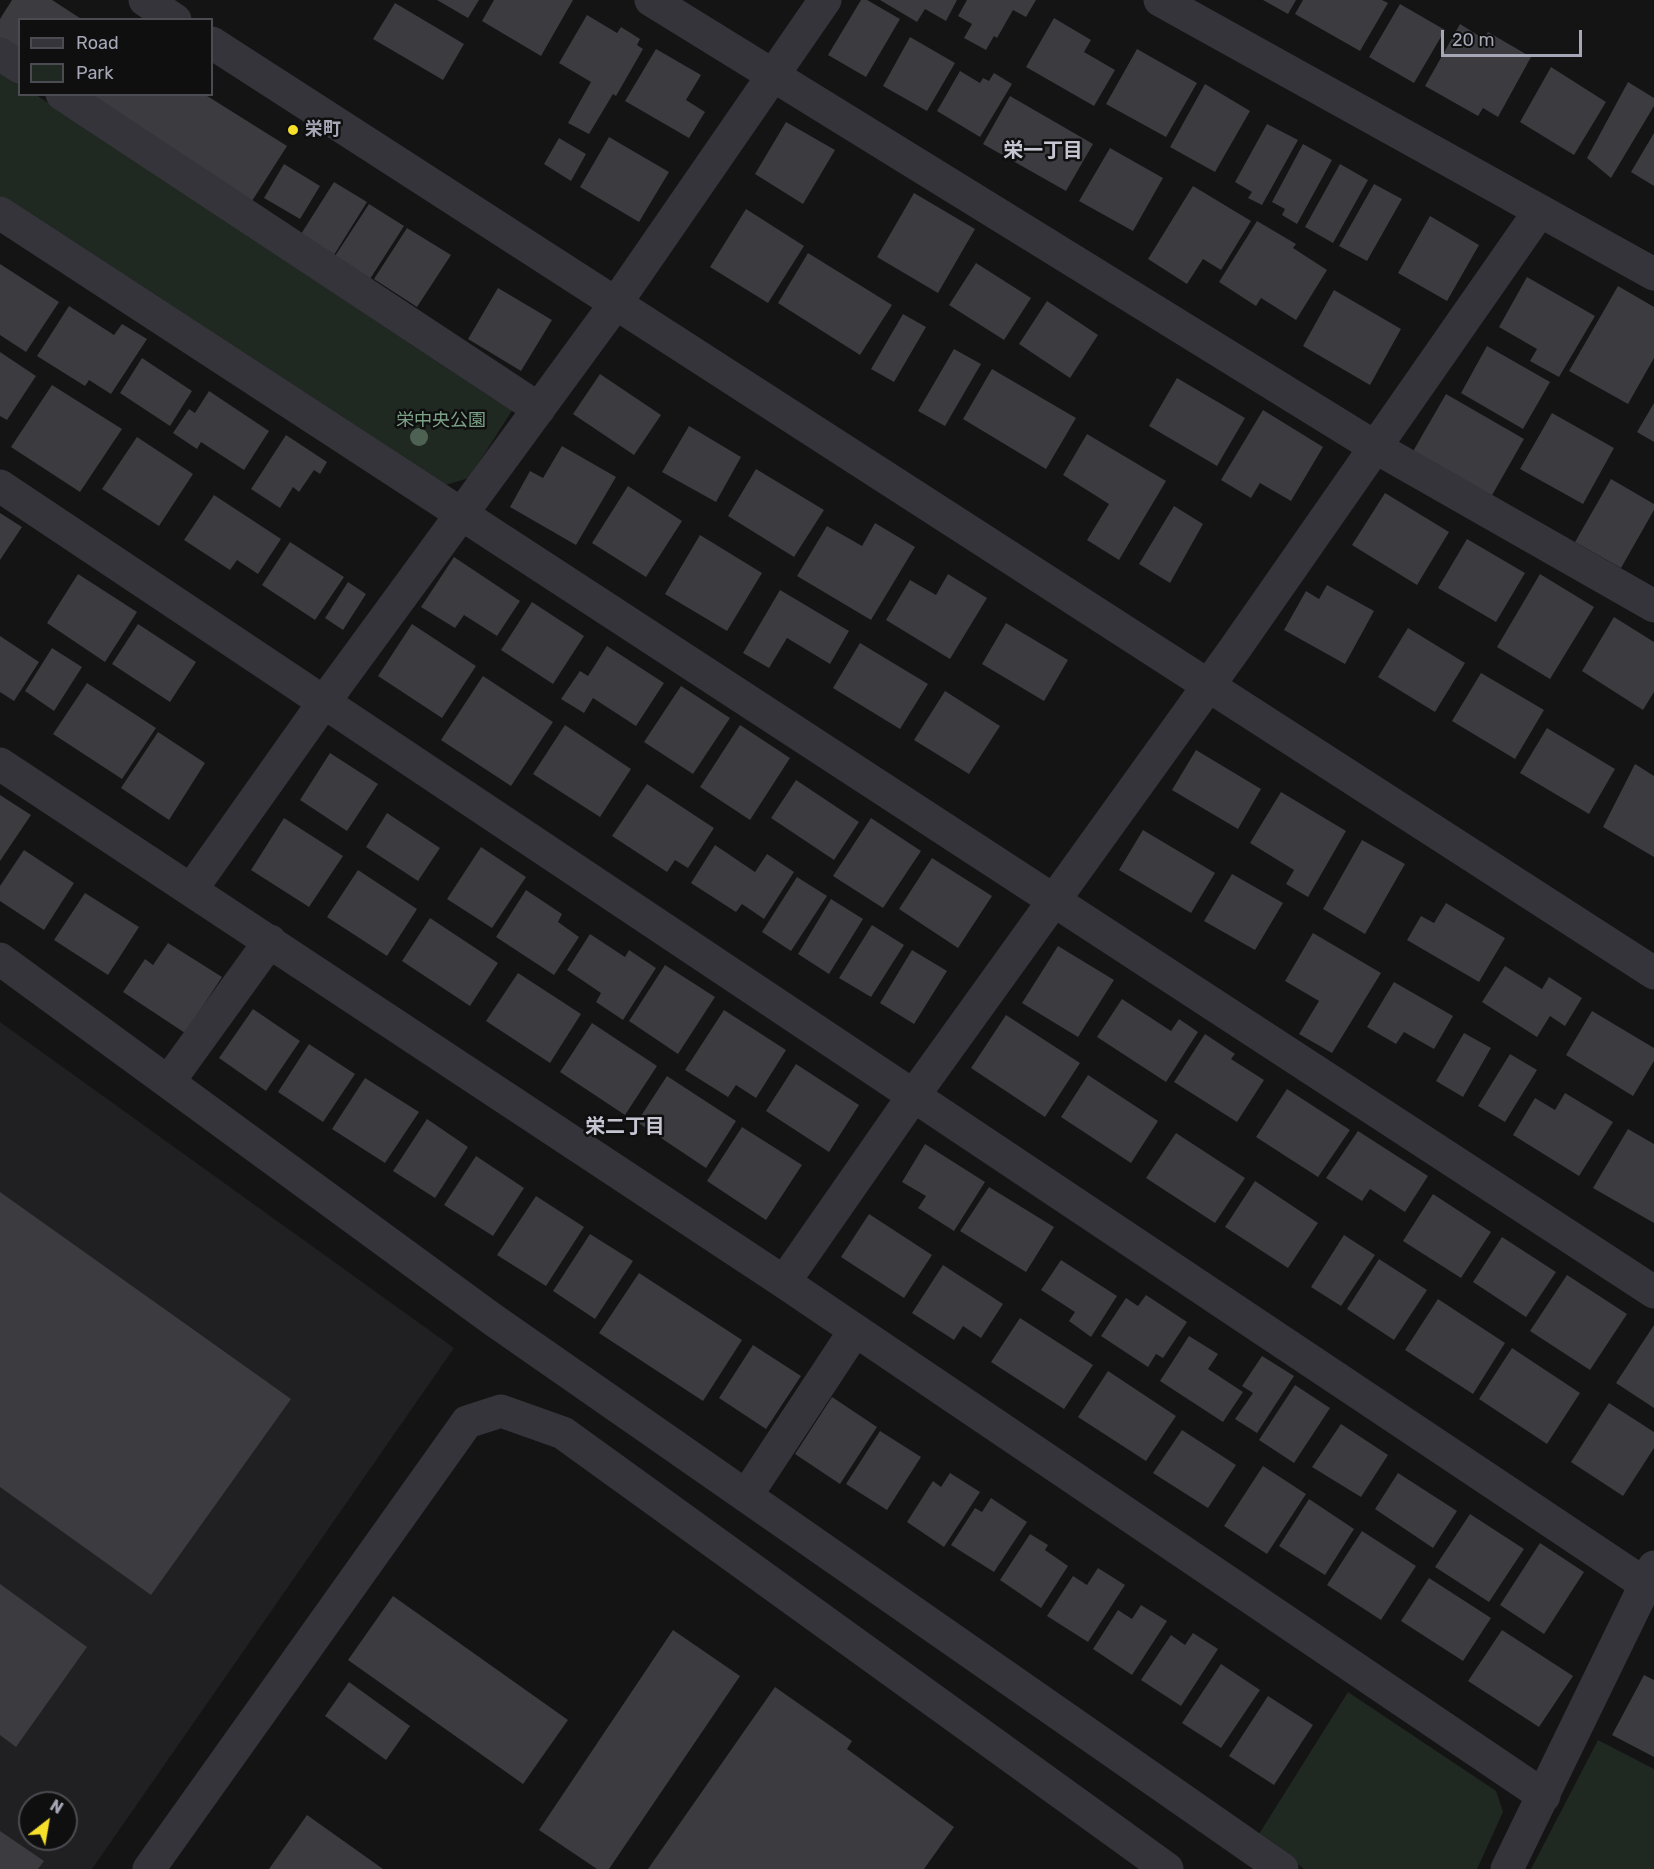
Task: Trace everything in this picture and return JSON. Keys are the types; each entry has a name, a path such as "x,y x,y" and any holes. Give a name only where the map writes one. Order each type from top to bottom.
{"street":[{"path":"145,0 172,18"},
{"path":"651,0 1375,447 1654,606"},
{"path":"191,890 324,702 616,303 825,0"},
{"path":"1160,0 1654,274"},
{"path":"213,44 1206,687 1654,973"},
{"path":"0,54 18,66"},
{"path":"65,96 539,409"},
{"path":"784,1282 1539,212"},
{"path":"0,213 460,516 1055,900 1654,1292"},
{"path":"0,486 914,1095 1649,1575 1507,1869"},
{"path":"0,764 784,1282 1544,1796"},
{"path":"169,1082 270,941"},
{"path":"0,959 492,1320 1282,1869"},
{"path":"746,1496 855,1332"},
{"path":"149,1869 467,1422 501,1411 563,1433 1167,1869"}],"shaded area":[{"path":"0,1022 454,1348 92,1869 0,1869"}],"green space":[{"name":"栄中央公園","path":"0,71 18,82 18,96 38,96 515,406 469,478 442,486 0,197"},
{"path":"1348,1692 1496,1791 1503,1812 1477,1869 1304,1869 1259,1834"},
{"path":"1598,1740 1654,1769 1654,1869 1531,1869"}],"building":[{"path":"12,0 52,0 80,18 18,18 18,54 0,43 0,19"},
{"path":"437,0 479,0 468,18"},
{"path":"494,0 573,0 541,56 482,21"},
{"path":"861,0 867,0 900,19 866,77 828,55"},
{"path":"880,0 957,0 946,21 925,9 917,22"},
{"path":"967,0 1036,0 1026,17 1013,10 997,38 994,36 986,50 964,38 972,24 958,16"},
{"path":"1263,0 1296,0 1288,14"},
{"path":"1303,0 1382,0 1388,3 1360,51 1295,14"},
{"path":"395,3 464,44 443,80 373,39"},
{"path":"1400,4 1445,30 1414,83 1369,57"},
{"path":"587,15 617,33 621,27 640,39 637,45 643,49 616,96 613,94 589,134 568,123 591,82 559,63"},
{"path":"1054,18 1091,40 1084,52 1115,70 1094,106 1026,67"},
{"path":"1460,24 1484,39 1488,32 1531,57 1498,117 1483,108 1478,116 1425,86"},
{"path":"910,37 955,63 927,111 883,86"},
{"path":"656,49 701,75 686,100 705,112 689,138 625,101"},
{"path":"1137,49 1197,83 1166,137 1106,104"},
{"path":"1551,67 1606,102 1574,155 1520,122"},
{"path":"960,71 980,83 983,78 989,81 994,73 1012,84 980,137 937,111"},
{"path":"1628,82 1654,98 1654,106 1611,178 1587,158"},
{"path":"1205,84 1250,111 1215,172 1170,147"},
{"path":"85,96 207,96 287,146 252,201"},
{"path":"1010,96 1093,144 1066,191 983,144"},
{"path":"786,122 835,150 803,204 755,174"},
{"path":"1267,124 1298,140 1262,205 1248,198 1252,192 1235,182"},
{"path":"1654,133 1654,186 1631,172"},
{"path":"609,137 669,172 639,222 580,187"},
{"path":"559,138 586,154 571,181 544,164"},
{"path":"1303,144 1332,160 1297,224 1282,215 1285,209 1272,202"},
{"path":"1110,148 1163,178 1133,231 1079,201"},
{"path":"284,164 320,186 300,219 264,198"},
{"path":"1340,164 1368,180 1333,243 1305,227"},
{"path":"334,182 367,202 334,255 301,234"},
{"path":"1374,184 1402,199 1367,261 1339,246"},
{"path":"1193,186 1251,221 1221,270 1203,259 1187,284 1148,259"},
{"path":"914,193 975,229 938,293 877,257"},
{"path":"369,204 404,226 370,279 335,256"},
{"path":"746,209 804,246 768,303 710,267"},
{"path":"1430,216 1479,245 1447,301 1398,273"},
{"path":"1257,221 1296,244 1293,248 1327,270 1296,320 1261,298 1256,306 1219,282"},
{"path":"407,228 451,255 417,307 374,279"},
{"path":"808,253 892,305 860,355 778,303"},
{"path":"976,263 1031,298 1004,340 949,305"},
{"path":"0,264 59,302 26,352 0,335"},
{"path":"1527,277 1595,316 1559,377 1530,361 1537,349 1499,327"},
{"path":"1618,286 1654,307 1654,358 1628,404 1569,371"},
{"path":"498,288 552,320 521,371 468,339"},
{"path":"1334,290 1401,329 1370,385 1303,346"},
{"path":"1047,301 1098,335 1070,378 1019,344"},
{"path":"69,306 114,335 122,324 147,339 111,394 89,380 85,386 37,356"},
{"path":"903,314 926,327 894,382 871,369"},
{"path":"1487,346 1550,382 1523,429 1461,393"},
{"path":"954,349 981,364 945,426 918,411"},
{"path":"0,352 36,376 7,420 0,416"},
{"path":"142,358 192,391 170,426 120,393"},
{"path":"992,369 1076,418 1046,469 963,419"},
{"path":"600,374 661,415 634,455 573,414"},
{"path":"1177,378 1245,418 1217,466 1149,426"},
{"path":"52,385 122,429 80,492 11,447"},
{"path":"209,391 269,431 244,470 201,442 197,449 173,433 189,409 195,413"},
{"path":"1446,394 1524,439 1491,497 1412,453"},
{"path":"1654,403 1654,442 1637,432"},
{"path":"1263,410 1323,447 1291,501 1260,483 1251,498 1221,480"},
{"path":"1552,413 1614,448 1583,504 1520,469"},
{"path":"689,426 741,457 716,502 662,472"},
{"path":"1087,434 1166,481 1119,560 1087,540 1109,504 1063,475"},
{"path":"286,435 327,462 320,474 314,470 299,492 293,487 280,508 251,489"},
{"path":"137,437 193,474 159,526 102,489"},
{"path":"562,446 616,477 576,545 510,507 530,471 543,478"},
{"path":"756,469 824,510 794,557 728,516"},
{"path":"1611,479 1654,504 1654,510 1621,568 1575,542"},
{"path":"628,486 682,521 646,577 592,543"},
{"path":"1385,493 1449,532 1417,585 1352,545"},
{"path":"214,495 281,539 258,574 237,560 230,570 184,540"},
{"path":"1174,506 1203,524 1170,583 1139,564"},
{"path":"0,513 22,527 0,560"},
{"path":"875,523 915,547 871,620 797,576 827,526 862,546"},
{"path":"700,535 762,573 727,631 665,594"},
{"path":"1467,539 1525,573 1496,622 1438,588"},
{"path":"290,542 344,577 315,620 262,585"},
{"path":"454,557 520,601 497,636 464,615 455,628 421,607"},
{"path":"78,574 137,612 105,662 47,623"},
{"path":"948,574 987,598 950,659 886,620 910,580 936,595"},
{"path":"1540,574 1594,607 1550,679 1497,647"},
{"path":"348,582 366,594 343,630 325,618"},
{"path":"1327,585 1374,611 1345,664 1284,630 1306,591 1319,599"},
{"path":"780,590 849,631 830,664 787,638 769,668 743,653"},
{"path":"532,602 584,636 553,684 501,650"},
{"path":"1614,617 1654,642 1654,692 1643,710 1582,671"},
{"path":"1006,623 1068,660 1044,701 982,664"},
{"path":"138,624 196,662 170,702 112,664"},
{"path":"412,624 476,666 442,718 378,676"},
{"path":"1408,628 1465,663 1435,712 1378,677"},
{"path":"0,636 39,662 14,701 0,692"},
{"path":"860,643 928,684 900,729 833,688"},
{"path":"607,646 664,683 636,726 593,698 584,713 561,699 580,671 588,676"},
{"path":"52,648 82,667 54,711 25,691"},
{"path":"1481,673 1544,710 1515,759 1452,721"},
{"path":"483,676 553,722 511,786 441,740"},
{"path":"87,683 156,728 122,779 53,734"},
{"path":"681,686 730,718 693,774 644,742"},
{"path":"945,691 1000,726 969,774 914,740"},
{"path":"565,725 631,769 600,817 533,774"},
{"path":"740,725 790,758 750,820 700,787"},
{"path":"1547,728 1615,769 1589,814 1520,773"},
{"path":"158,732 205,763 169,820 121,788"},
{"path":"1196,750 1261,789 1238,829 1172,790"},
{"path":"330,753 378,784 347,831 300,800"},
{"path":"1635,764 1654,776 1654,857 1603,827"},
{"path":"796,780 859,822 834,860 771,818"},
{"path":"647,784 714,828 688,868 675,860 667,872 612,836"},
{"path":"1281,792 1346,831 1308,897 1286,884 1294,870 1250,843"},
{"path":"0,795 31,815 0,861"},
{"path":"387,813 440,848 418,881 366,847"},
{"path":"284,818 343,856 309,907 251,870"},
{"path":"871,818 921,851 883,908 833,876"},
{"path":"1143,830 1215,873 1191,913 1119,870"},
{"path":"1362,840 1405,864 1365,934 1323,909"},
{"path":"715,845 755,872 767,854 794,872 764,919 742,904 736,912 691,883"},
{"path":"481,847 526,877 492,928 447,899"},
{"path":"24,850 74,883 44,930 0,901 0,886"},
{"path":"932,858 992,896 958,948 899,909"},
{"path":"358,870 417,909 387,956 327,917"},
{"path":"1232,874 1283,903 1255,950 1204,921"},
{"path":"797,877 827,896 791,951 762,932"},
{"path":"526,890 562,914 558,922 579,937 554,975 496,937"},
{"path":"85,893 139,927 108,975 54,940"},
{"path":"831,899 863,919 829,974 798,954"},
{"path":"1446,903 1505,938 1479,982 1407,940 1421,916 1434,923"},
{"path":"430,918 498,963 470,1006 402,961"},
{"path":"872,925 904,945 871,997 839,978"},
{"path":"1313,933 1381,973 1332,1053 1299,1034 1319,1001 1285,981"},
{"path":"590,934 625,957 629,950 656,968 623,1020 596,1002 601,993 567,970"},
{"path":"168,943 222,977 185,1033 123,992 145,959 153,965"},
{"path":"1058,946 1114,980 1078,1037 1022,1003"},
{"path":"912,950 947,971 914,1024 880,1003"},
{"path":"665,965 715,997 678,1054 629,1021"},
{"path":"1505,966 1542,989 1549,977 1582,998 1565,1026 1550,1016 1537,1037 1482,1002"},
{"path":"518,973 581,1014 550,1063 486,1021"},
{"path":"1394,982 1453,1016 1434,1049 1404,1032 1396,1044 1367,1027"},
{"path":"1122,999 1171,1031 1179,1019 1198,1032 1166,1082 1097,1037"},
{"path":"253,1009 300,1041 266,1091 219,1058"},
{"path":"724,1010 786,1050 756,1098 736,1085 728,1097 685,1070"},
{"path":"1592,1011 1654,1048 1654,1061 1633,1096 1566,1055"},
{"path":"1006,1015 1080,1063 1045,1117 971,1068"},
{"path":"592,1023 657,1066 625,1115 560,1072"},
{"path":"1464,1033 1491,1048 1463,1097 1436,1081"},
{"path":"1205,1034 1235,1054 1231,1059 1264,1080 1237,1122 1174,1082"},
{"path":"309,1044 355,1074 323,1122 278,1092"},
{"path":"1510,1054 1537,1070 1505,1122 1478,1106"},
{"path":"796,1064 859,1105 829,1152 766,1111"},
{"path":"1088,1075 1158,1121 1131,1163 1061,1117"},
{"path":"667,1076 736,1121 706,1168 637,1122"},
{"path":"365,1078 419,1112 385,1163 332,1129"},
{"path":"1287,1089 1350,1130 1318,1177 1256,1137"},
{"path":"1565,1093 1613,1122 1579,1176 1513,1135 1535,1098 1555,1110"},
{"path":"427,1119 468,1147 435,1198 393,1171"},
{"path":"742,1127 802,1165 766,1220 707,1181"},
{"path":"1628,1129 1654,1144 1654,1223 1593,1188"},
{"path":"1358,1131 1428,1176 1405,1212 1370,1189 1362,1201 1326,1178"},
{"path":"1176,1133 1245,1178 1215,1223 1146,1178"},
{"path":"925,1144 985,1182 954,1231 918,1208 926,1196 902,1182"},
{"path":"476,1156 524,1188 493,1236 444,1205"},
{"path":"1255,1181 1318,1223 1288,1268 1225,1227"},
{"path":"989,1187 1054,1227 1026,1272 960,1231"},
{"path":"0,1192 291,1399 151,1595 0,1487"},
{"path":"1433,1194 1491,1232 1461,1278 1403,1241"},
{"path":"536,1196 584,1227 546,1286 497,1255"},
{"path":"869,1214 932,1255 904,1298 841,1257"},
{"path":"590,1234 633,1261 595,1319 553,1291"},
{"path":"1344,1235 1375,1255 1341,1306 1311,1287"},
{"path":"1502,1237 1556,1272 1526,1317 1473,1282"},
{"path":"1379,1259 1427,1290 1394,1340 1347,1309"},
{"path":"1061,1260 1117,1296 1091,1337 1069,1321 1075,1312 1041,1290"},
{"path":"943,1265 1003,1304 981,1338 963,1326 954,1340 912,1313"},
{"path":"639,1273 742,1340 703,1401 599,1333"},
{"path":"1567,1275 1627,1314 1590,1370 1530,1331"},
{"path":"1146,1295 1187,1322 1163,1358 1156,1354 1148,1367 1101,1336 1126,1298 1138,1306"},
{"path":"1438,1299 1505,1343 1473,1394 1405,1350"},
{"path":"1020,1318 1093,1365 1064,1409 991,1362"},
{"path":"1654,1325 1654,1408 1616,1383"},
{"path":"1189,1336 1218,1354 1208,1369 1243,1392 1223,1422 1160,1381"},
{"path":"753,1345 801,1376 766,1429 719,1398"},
{"path":"1512,1348 1580,1393 1547,1444 1479,1399"},
{"path":"1262,1356 1294,1376 1257,1433 1235,1419 1253,1393 1242,1386"},
{"path":"1108,1371 1176,1416 1146,1461 1078,1417"},
{"path":"1295,1385 1330,1408 1294,1463 1259,1440"},
{"path":"832,1397 877,1427 840,1484 795,1454"},
{"path":"1609,1403 1654,1432 1654,1448 1623,1496 1571,1462"},
{"path":"1341,1424 1388,1455 1361,1497 1312,1467"},
{"path":"1182,1430 1236,1465 1208,1508 1153,1473"},
{"path":"880,1431 921,1457 887,1510 846,1484"},
{"path":"1263,1466 1306,1494 1267,1554 1224,1526"},
{"path":"950,1473 980,1492 944,1547 907,1522 933,1481 941,1487"},
{"path":"1398,1473 1457,1511 1433,1548 1375,1509"},
{"path":"991,1498 1027,1522 994,1572 951,1545 975,1508 982,1512"},
{"path":"1309,1499 1354,1529 1325,1575 1279,1546"},
{"path":"1470,1514 1524,1549 1489,1602 1435,1567"},
{"path":"1362,1531 1416,1566 1381,1620 1327,1585"},
{"path":"1030,1534 1048,1545 1045,1550 1068,1566 1041,1608 1000,1580"},
{"path":"1540,1543 1584,1572 1544,1634 1500,1605"},
{"path":"1098,1568 1125,1585 1088,1642 1047,1616 1073,1576 1087,1585"},
{"path":"1429,1578 1491,1618 1463,1661 1401,1621"},
{"path":"0,1584 87,1647 16,1747 0,1735"},
{"path":"393,1596 568,1720 523,1784 348,1660"},
{"path":"1141,1605 1167,1621 1132,1675 1093,1649 1118,1610 1132,1619"},
{"path":"673,1630 740,1676 609,1869 597,1869 539,1830"},
{"path":"1502,1630 1573,1676 1539,1727 1468,1681"},
{"path":"1193,1633 1218,1649 1181,1706 1141,1680 1171,1635 1185,1645"},
{"path":"1221,1664 1260,1690 1221,1748 1182,1723"},
{"path":"1644,1675 1654,1680 1654,1757 1612,1735"},
{"path":"349,1682 410,1726 386,1760 325,1716"},
{"path":"775,1687 852,1741 847,1749 954,1827 924,1869 648,1869"},
{"path":"1268,1696 1313,1725 1274,1785 1229,1756"},
{"path":"307,1815 383,1869 269,1869"},
{"path":"0,1831 18,1843 18,1851 29,1851 44,1861 38,1869 0,1869"}],"place":[{"name":"栄町","path":"293,130"}],"district":[{"name":"栄一丁目","path":"1043,151"},
{"name":"栄二丁目","path":"625,1127"}]}
